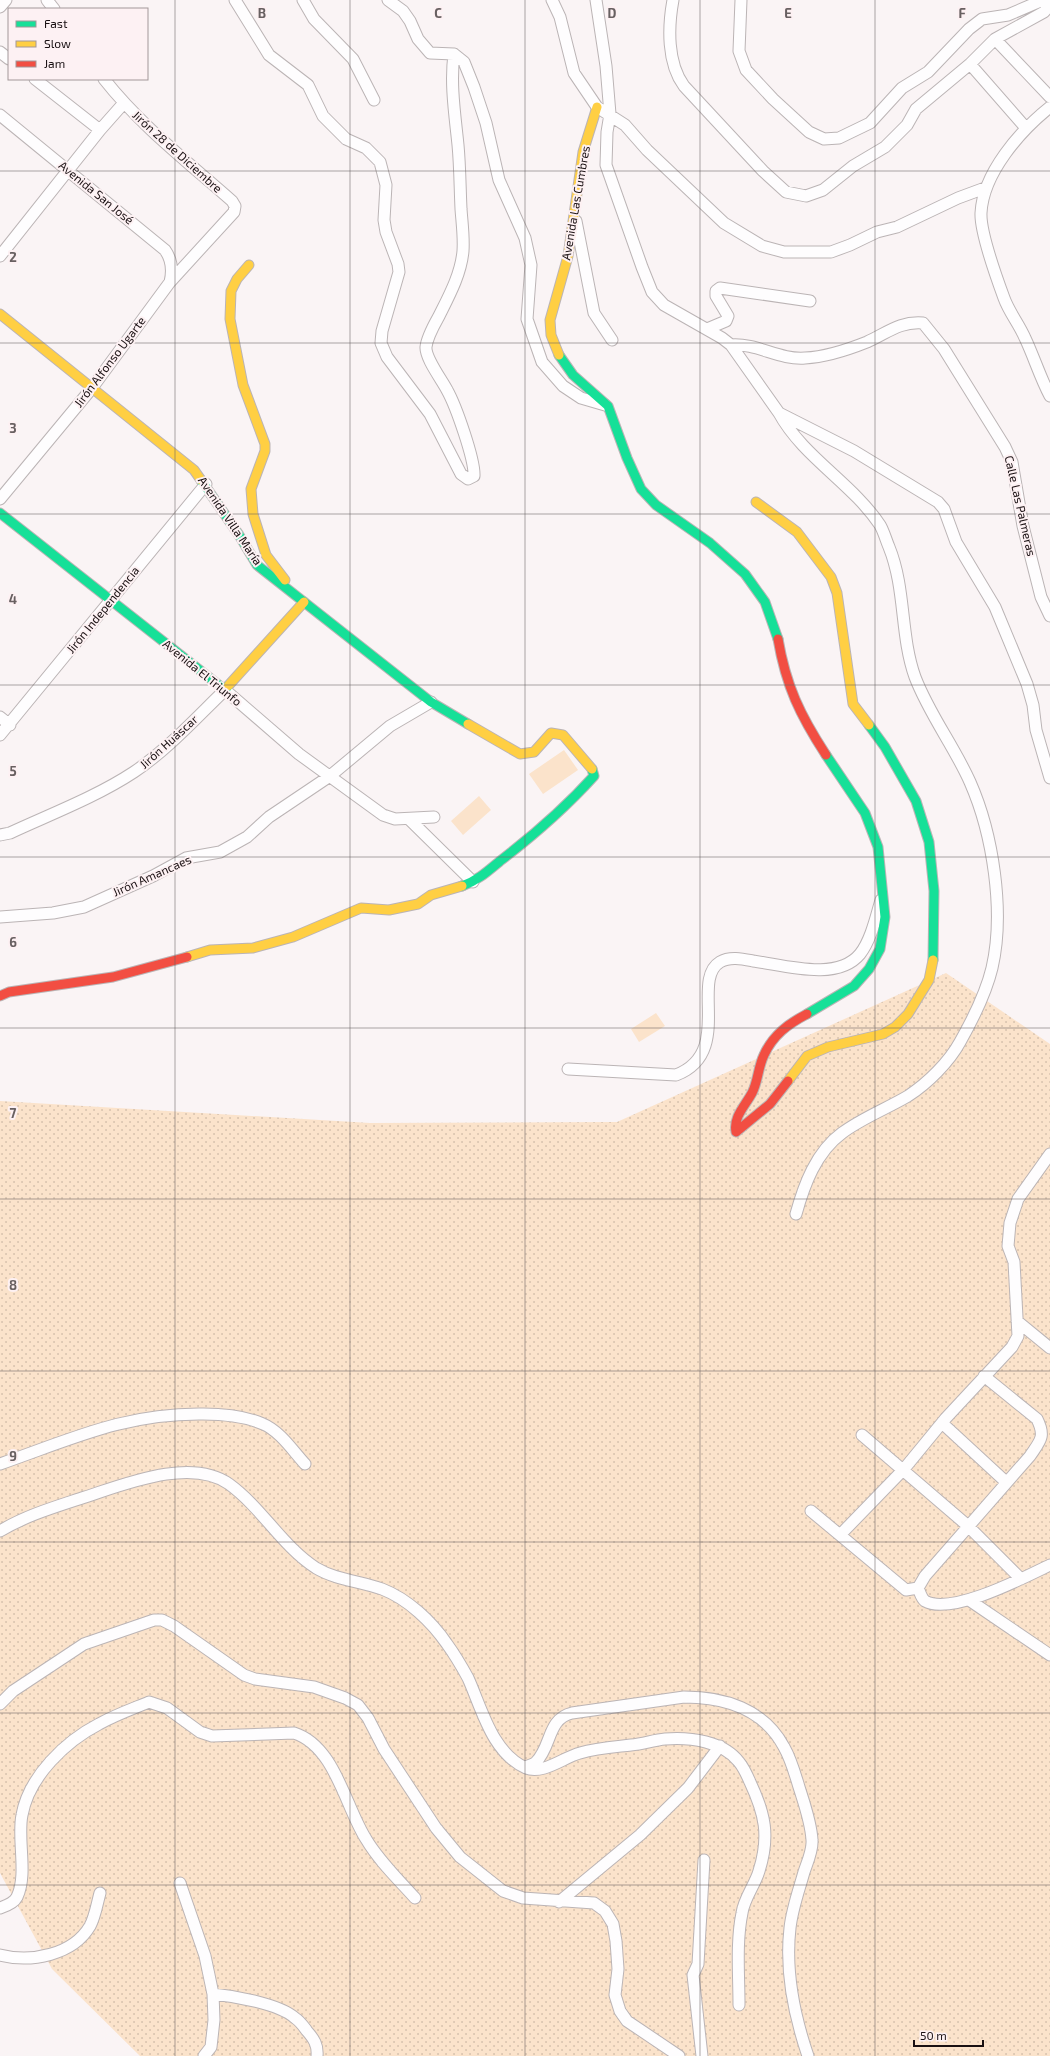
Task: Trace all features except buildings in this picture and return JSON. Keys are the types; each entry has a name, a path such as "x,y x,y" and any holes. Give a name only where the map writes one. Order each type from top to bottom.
{"street":[{"path":"0,7 6,0"},
{"path":"47,0 53,8"},
{"path":"235,0 269,55 308,85 322,116 346,139 366,148 380,162 386,185 384,220 386,232 398,264 399,272 382,331 381,343 387,358 430,414 461,474 468,480 474,476 474,466 470,458 462,425 448,391 427,356 426,347 433,328 454,283 462,262 463,253 464,240 452,71 454,54"},
{"path":"303,0 314,18 353,59 374,100"},
{"path":"388,0 403,11 410,21 418,39 430,53 454,54 464,62 486,123 499,180 525,238 531,264 527,319 542,362 563,386 581,398 608,406"},
{"path":"552,0 560,16 574,73 597,107 625,125 648,150 724,223 762,246 784,252 831,252 877,232 897,227 958,198 985,188"},
{"path":"596,0 606,66 610,114 607,132 606,165 626,226 652,292 664,305 731,344 779,413 787,428 853,492 881,527 897,565 909,649 915,676 970,782 986,828 994,878 998,932 992,970 978,1006 959,1044 939,1070 909,1095 840,1134 820,1158 805,1182 796,1214"},
{"path":"673,0 669,20 672,53 677,76 684,86 763,171 786,192 806,196 823,190 853,166 885,147 907,125 916,109 970,64 995,39 1044,12 1050,5"},
{"path":"741,0 739,51 746,70 773,99 809,132 824,139 839,138 870,123 902,88 928,72 969,29 982,19 1008,15 1043,0"},
{"path":"1008,15 1030,0"},
{"path":"995,39 1050,97"},
{"path":"0,52 8,58"},
{"path":"970,64 1026,128"},
{"path":"36,80 100,130"},
{"name":"Jirón 28 de Diciembre","path":"105,80 124,104 149,128 232,201 236,206 234,212 222,225"},
{"path":"0,256 100,130 124,104"},
{"name":"Avenida Las Cumbres","path":"597,107 583,152 568,256 550,320 551,335 563,363 573,375 608,406 635,478 641,489 656,506 710,543 744,574 765,602 778,637 783,666 796,704 809,729 866,813 878,847 885,917 880,949 869,969 854,986 784,1027 764,1055 752,1093 741,1109 735,1127 736,1132 770,1104 807,1056 828,1047 883,1034 894,1027 908,1014 929,980 934,958 934,891 930,842 916,801 885,747 853,704 849,686 846,648 838,593 831,577 797,532 756,502"},
{"path":"1050,107 1026,128 1004,157 985,188 981,214 985,240 1004,298 1025,337 1040,376 1050,396"},
{"name":"Avenida San José","path":"0,115 165,250 169,256 172,267 170,282"},
{"path":"575,215 594,313 612,340"},
{"name":"Jirón Alfonso Ugarte","path":"0,499 92,388 170,282 222,225"},
{"path":"249,266 234,285 230,303 234,347 243,385 265,444 265,451 251,489 253,514 266,555 304,602"},
{"path":"707,329 726,321 728,316 716,296 716,291 720,288 810,301"},
{"name":"Avenida Villa María","path":"0,314 194,470 206,484 257,565 348,635 431,702 502,745 520,754 528,755 536,751 551,733 563,735 593,770 594,776 575,797 520,846 473,882"},
{"name":"Calle Las Palmeras","path":"731,344 744,344 789,357 804,358 834,354 868,341 904,323 923,323 944,349 1005,448 1012,462 1023,526 1040,597 1050,616"},
{"path":"779,413 854,450 938,502 944,509 956,542 995,607 1027,684 1033,706 1036,730 1050,778"},
{"name":"Jirón Independencia","path":"0,735 10,725 110,600 206,484"},
{"name":"Avenida El Triunfo","path":"0,513 225,690 299,754 383,815 395,820 434,817"},
{"name":"Jirón Huáscar","path":"0,835 10,833 76,802 133,772 155,756 225,690 304,602"},
{"name":"Jirón Amancaes","path":"0,917 53,913 84,907 153,876 186,858 220,852 247,837 269,818 330,776 390,726 431,702"},
{"path":"0,717 10,725"},
{"path":"0,996 9,992 113,977 210,950 252,948 293,937 354,910 361,908 389,910 418,904 431,896 473,882 409,819"},
{"path":"568,1069 676,1075 685,1072 704,1050 708,1036 710,980 714,967 719,962 734,958 806,969 831,970 848,964 860,954 870,933 883,894"},
{"path":"840,1535 904,1469 942,1422 1012,1347 1018,1336 1014,1262 1008,1246 1010,1223 1018,1199 1050,1154"},
{"path":"1017,1321 1050,1348"},
{"path":"984,1376 1037,1419 1042,1429 1042,1439 925,1576 918,1588 921,1597 930,1602 946,1604 968,1600 1021,1580 1045,1567 1050,1576"},
{"path":"0,1464 107,1425 151,1416 189,1414 217,1414 251,1420 264,1424 275,1432 305,1464"},
{"path":"942,1422 1006,1482"},
{"path":"862,1435 904,1469 968,1526 1021,1580"},
{"path":"0,1531 30,1515 133,1482 163,1475 182,1473 206,1475 226,1482 245,1497 290,1548 316,1568 329,1574 384,1589 414,1608 432,1624 466,1674 496,1740 518,1764 530,1770 545,1768 577,1753 600,1748 634,1745 666,1739 693,1740 720,1746 731,1753 741,1764 759,1802 766,1830 765,1845 759,1871 742,1910 739,1931 739,2005"},
{"path":"811,1511 906,1590 918,1588"},
{"path":"968,1600 1050,1655"},
{"path":"0,1704 13,1691 84,1644 154,1620 162,1620 174,1626 244,1675 255,1679 314,1687 345,1698 358,1705 368,1718 384,1749 436,1828 460,1857 503,1891 523,1898 559,1902 594,1902 605,1911 612,1924 616,1941 618,1969 615,1995 618,2006 627,2020 679,2056"},
{"path":"525,1767 536,1762 544,1750 558,1721 563,1715 572,1712 684,1697 698,1697 725,1700 738,1706 767,1724 784,1747 804,1802 812,1841 790,1927 789,1969 800,2031 808,2056"},
{"path":"0,1908 8,1906 17,1898 20,1885 22,1815 39,1777 58,1754 80,1735 98,1724 149,1702 167,1708 200,1732 212,1736 294,1733 304,1736 327,1758 365,1839 379,1859 415,1898"},
{"path":"559,1902 640,1835 688,1788 720,1746"},
{"path":"702,2056 693,1975 698,1964 704,1860"},
{"path":"180,1883 205,1956 213,1994 214,2020 210,2054"},
{"path":"0,1955 33,1958 52,1954 78,1942 91,1925 100,1894"},
{"path":"213,1994 236,1997 286,2011 295,2017 314,2040 317,2047 317,2056"}],"shaded area":[{"path":"564,750 578,770 543,794 529,774"},
{"path":"479,796 491,810 463,835 451,821"},
{"path":"946,973 1050,1044 1050,2056 140,2056 52,1969 0,1873 0,1101 370,1123 617,1122"},
{"path":"656,1013 665,1026 639,1042 631,1029"}],"traffic: fast":[{"path":"559,355 573,375 608,406 627,458 641,489 656,505 710,543 745,574 765,602 778,639"},
{"path":"201,480 239,535 257,565 431,702 468,724"},
{"path":"0,513 225,690 228,686"},
{"path":"869,725 885,747 916,801 929,842 934,891 933,960"},
{"path":"807,1014 854,986 869,969 880,949 885,917 878,847 865,813 826,755"},
{"path":"462,886 477,879 487,872 549,820 594,776 592,769"}],"traffic: slow":[{"path":"559,355 551,335 550,320 568,256 583,152 597,107"},
{"path":"249,265 237,279 231,291 230,319 243,385 265,444 265,451 251,489 253,514 266,555 285,580"},
{"path":"0,314 194,470 201,480"},
{"path":"756,502 797,532 831,577 837,593 853,704 869,725"},
{"path":"228,686 304,602"},
{"path":"468,724 520,754 534,752 551,733 563,735 592,769"},
{"path":"187,957 210,950 253,948 293,937 361,908 389,910 418,904 431,895 462,886"},
{"path":"788,1081 807,1056 828,1047 883,1034 895,1027 908,1014 929,980 933,960"}],"traffic: jam":[{"path":"778,639 785,671 795,700 826,755"},
{"path":"0,996 9,992 113,977 187,957"},
{"path":"788,1081 770,1104 736,1132 736,1121 754,1089 762,1060 768,1048 782,1031 807,1014"}]}
